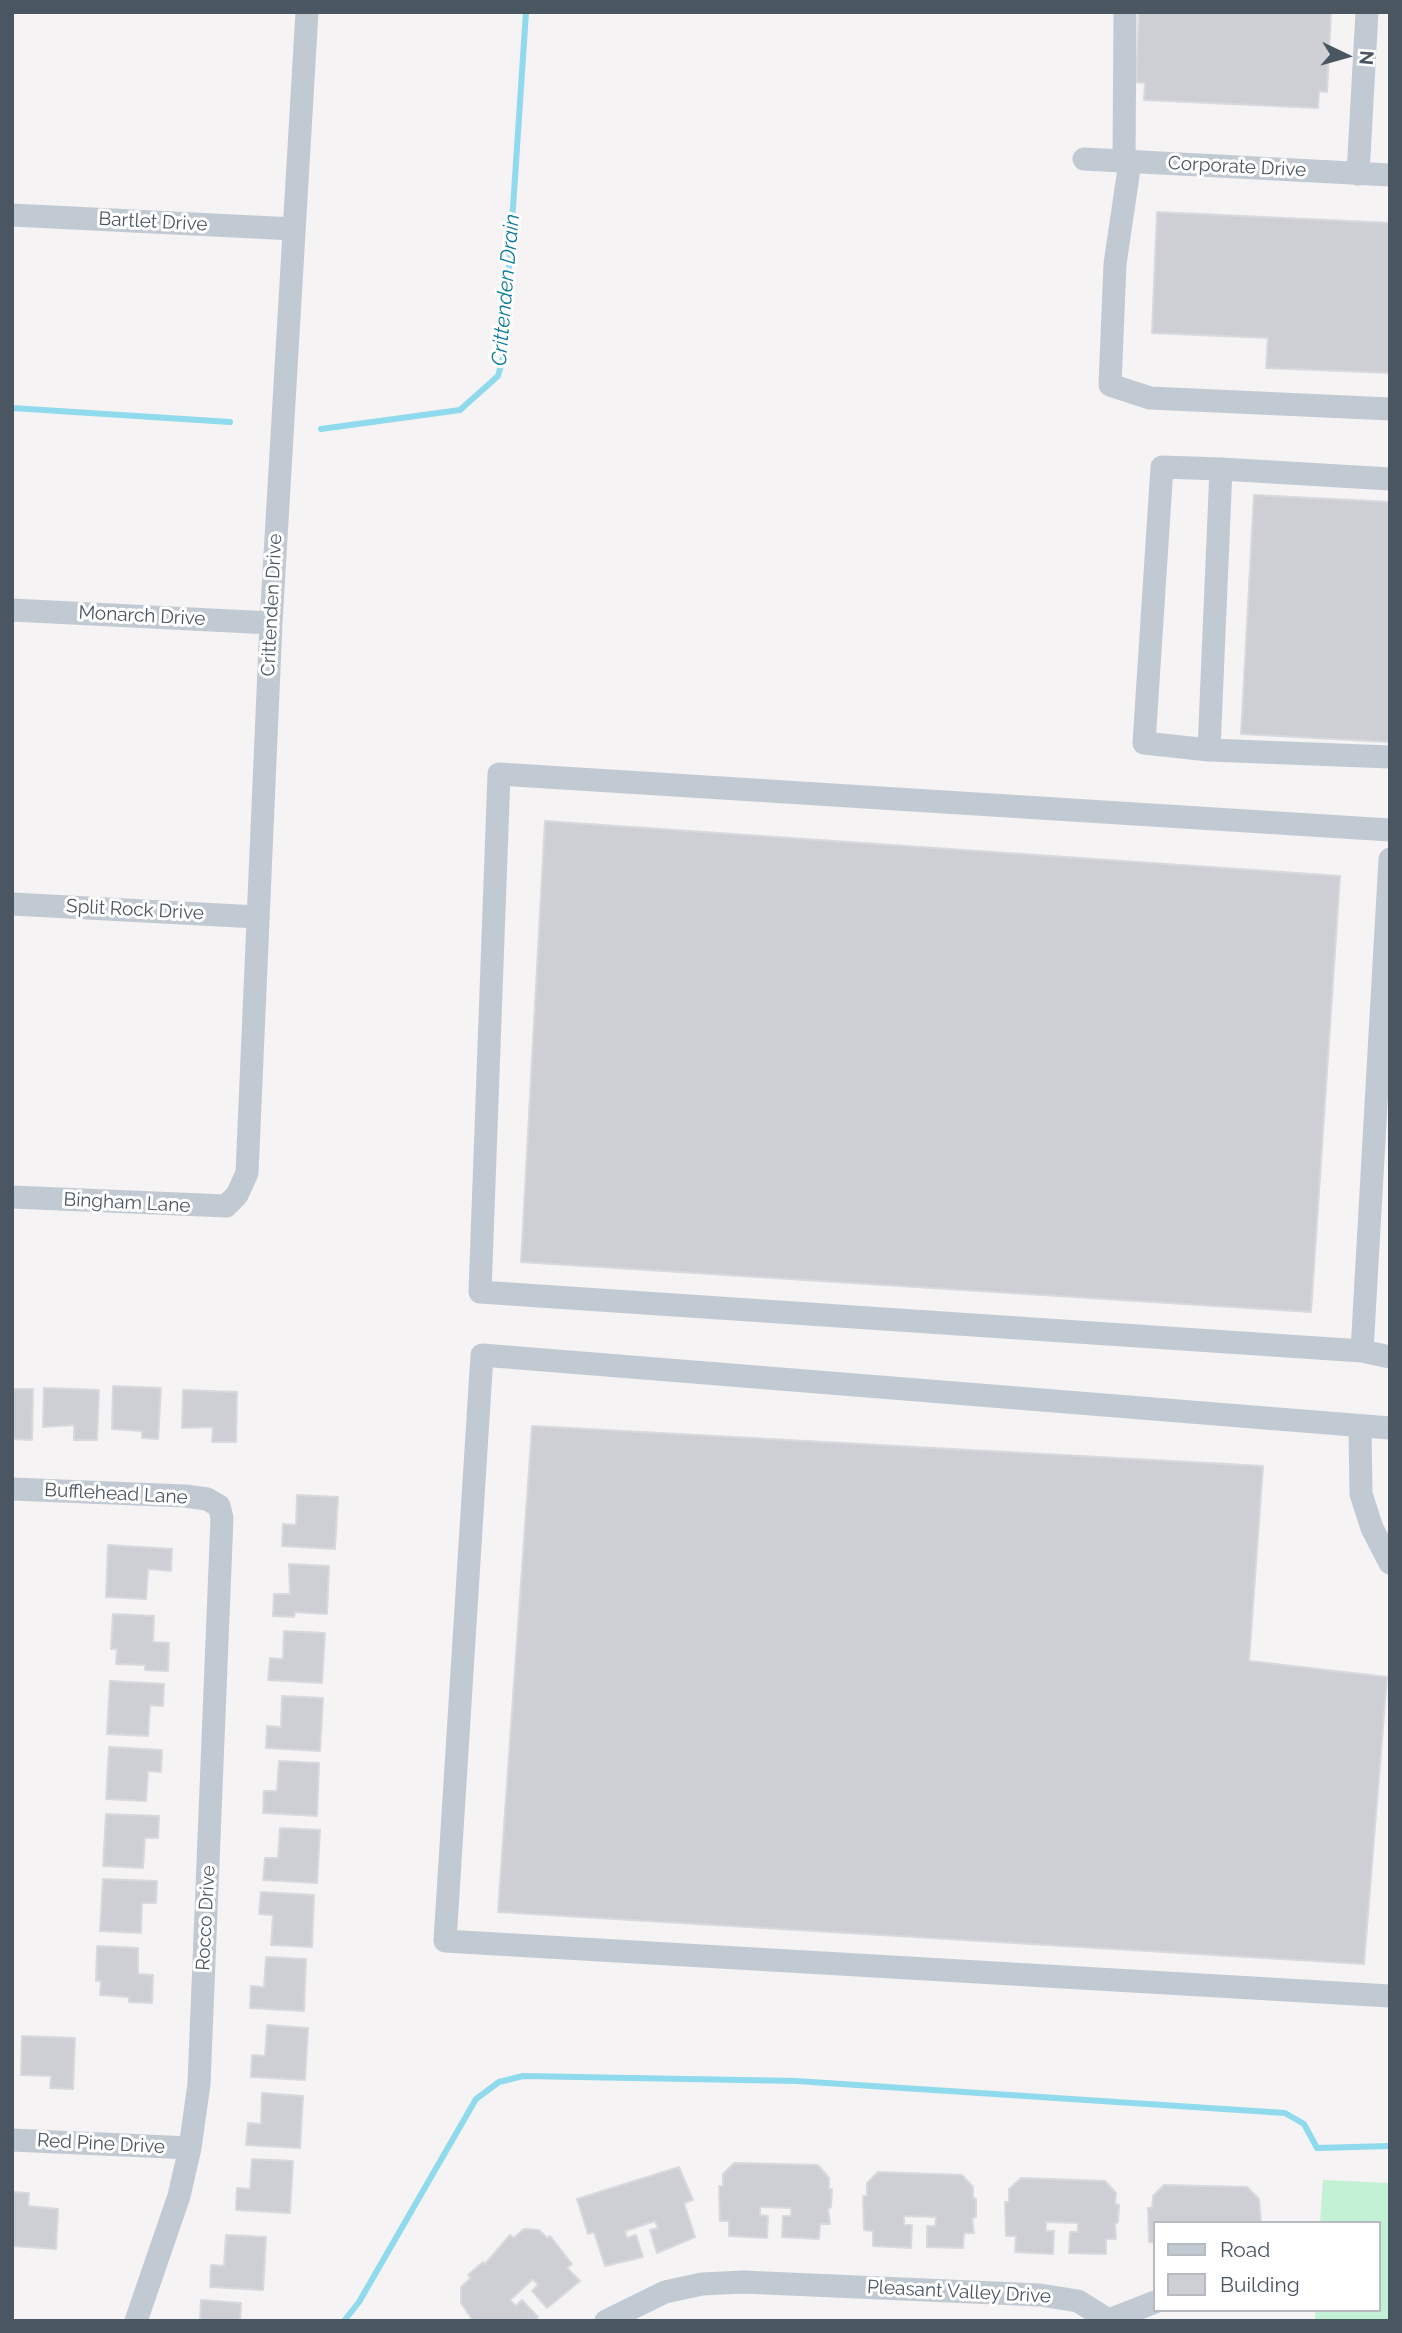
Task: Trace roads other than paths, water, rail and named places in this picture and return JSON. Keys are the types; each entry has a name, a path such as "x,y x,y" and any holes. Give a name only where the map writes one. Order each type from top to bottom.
{"street":[{"name":"Crittenden Drive","path":"237,1195 247,1173 271,623 307,12"},
{"path":"1125,12 1127,162 1115,264 1110,385 1150,398 1390,409"},
{"path":"1358,174 1367,12"},
{"name":"Corporate Drive","path":"1084,159 1390,175"},
{"name":"Bartlet Drive","path":"12,215 294,229"},
{"path":"1390,479 1162,467 1144,743 1209,750 1390,757"},
{"path":"1209,750 1222,469"},
{"name":"Monarch Drive","path":"12,610 271,623"},
{"path":"1390,830 499,774 480,1292 1362,1352 1390,1357"},
{"path":"1362,1352 1390,859"},
{"name":"Split Rock Drive","path":"12,904 257,916"},
{"name":"Bingham Lane","path":"12,1197 226,1206 237,1195"},
{"path":"1390,1428 482,1355 445,1941 1390,1996"},
{"path":"1360,1426 1361,1494 1372,1528 1390,1563"},
{"name":"Bufflehead Lane","path":"12,1489 184,1496 207,1499 219,1506"},
{"name":"Rocco Drive","path":"136,2321 179,2196 190,2148 199,2084 222,1518 219,1506"},
{"name":"Red Pine Drive","path":"12,2140 190,2148"},
{"name":"Pleasant Valley Drive","path":"606,2321 648,2299 693,2285 743,2282 1040,2295 1079,2301 1109,2320"},
{"path":"1109,2320 1154,2302"}],"waterway":[{"name":"Crittenden Drain","path":"321,429 460,410 498,376 503,358 526,12"},
{"name":"Crittenden Drain","path":"12,408 230,422"},
{"path":"344,2321 359,2302 476,2099 499,2082 523,2076 796,2081 1285,2113 1304,2124 1317,2148 1390,2146"}]}
